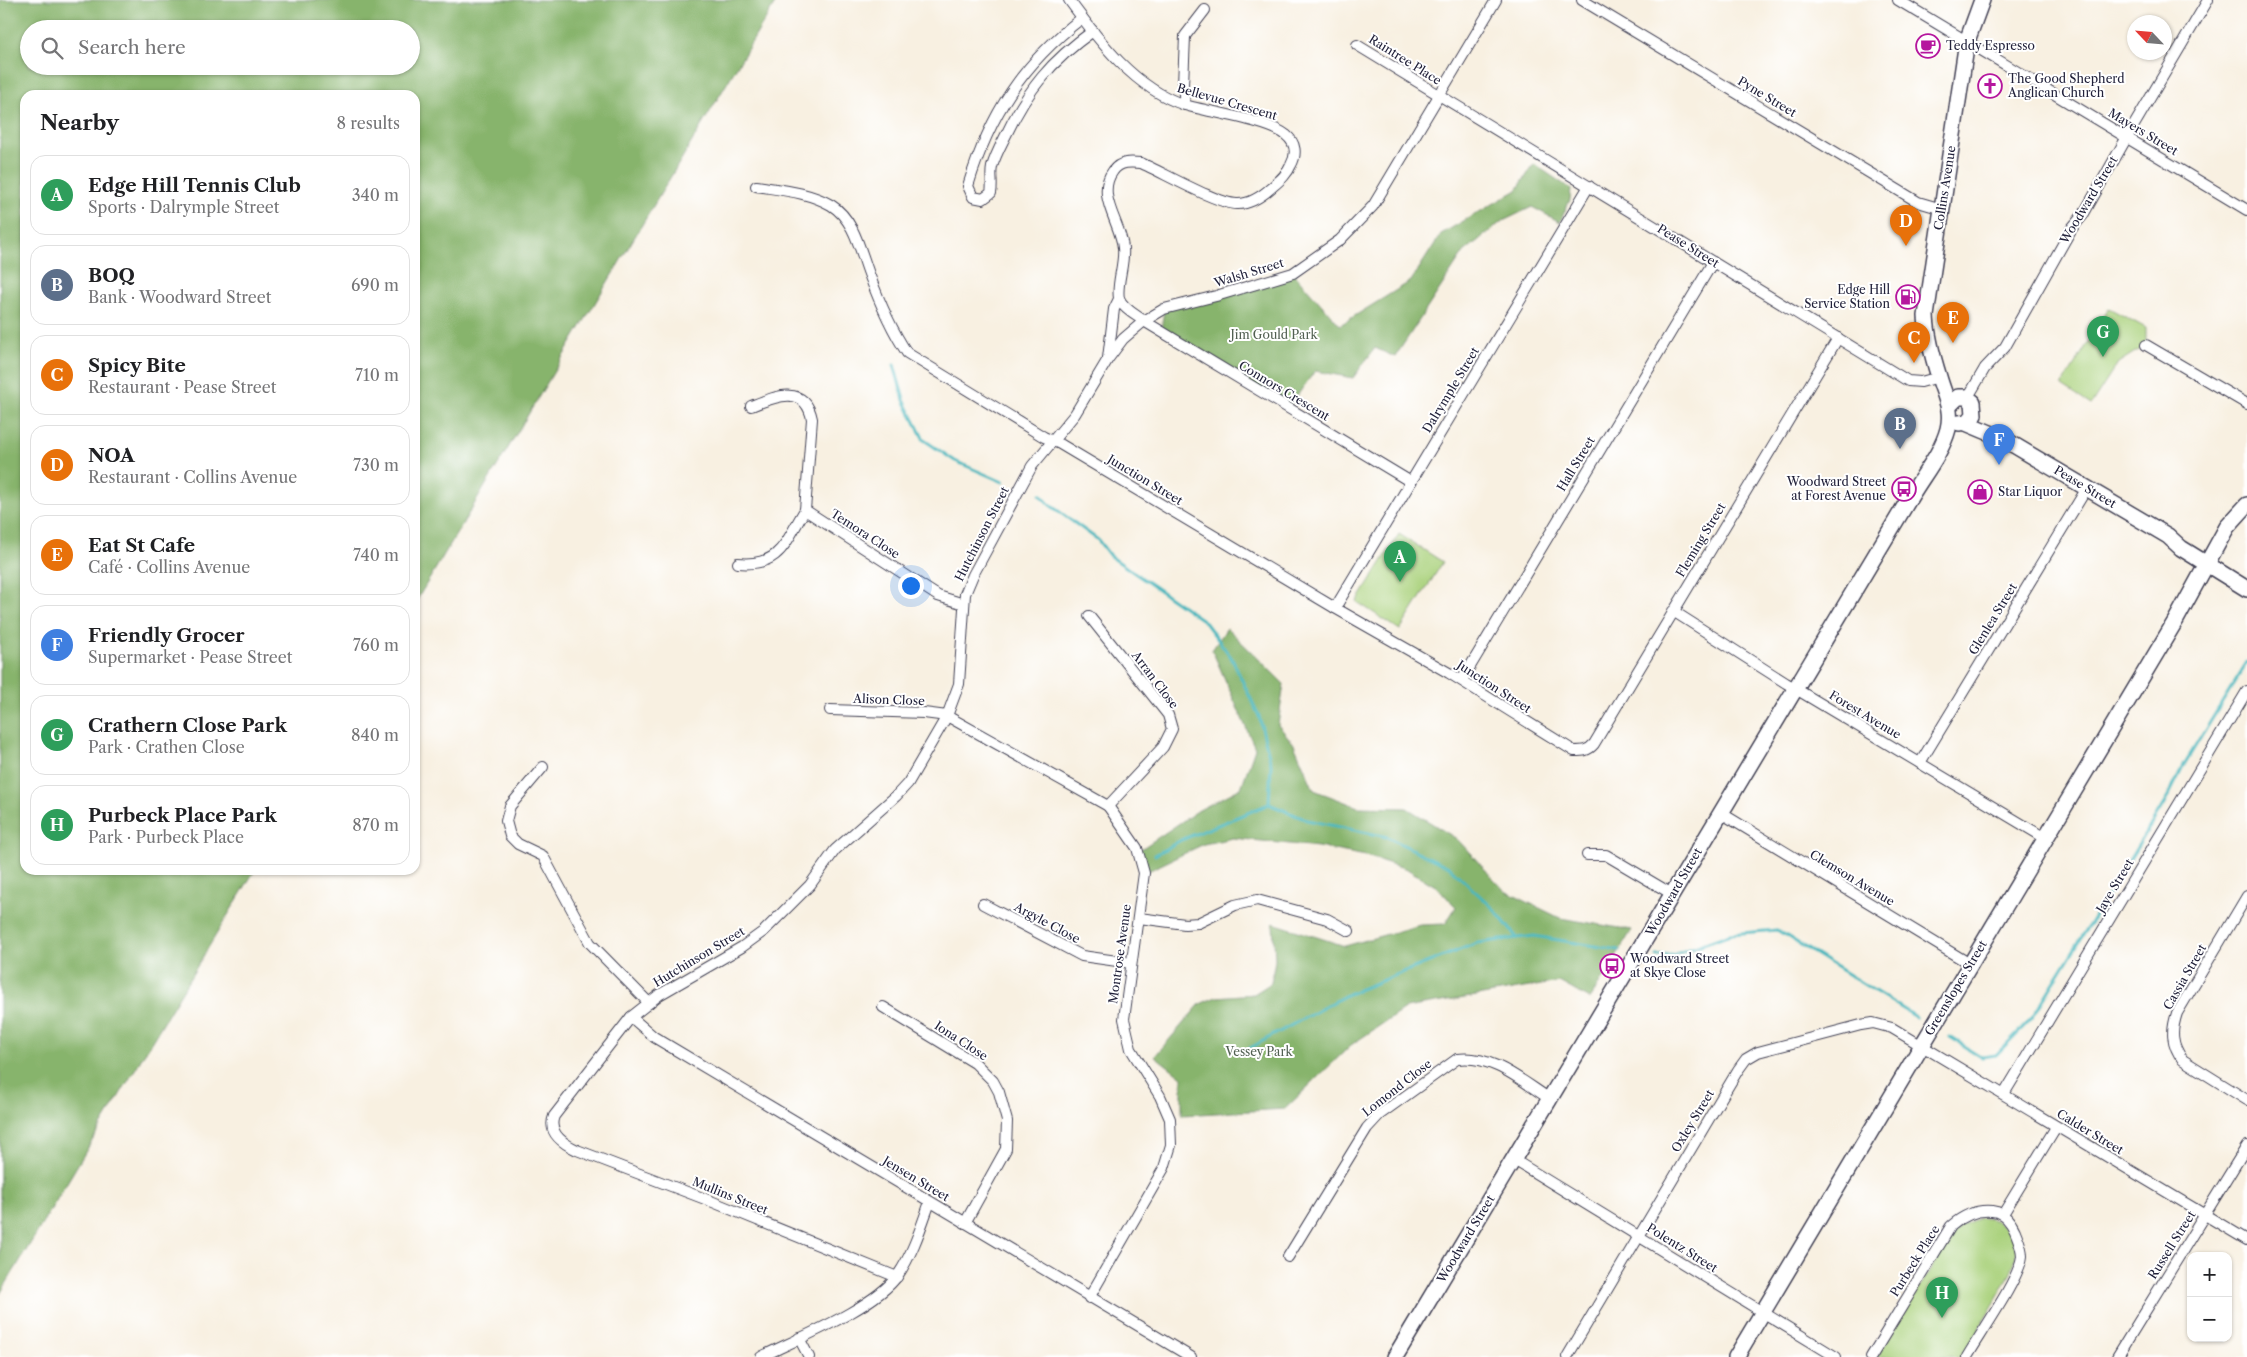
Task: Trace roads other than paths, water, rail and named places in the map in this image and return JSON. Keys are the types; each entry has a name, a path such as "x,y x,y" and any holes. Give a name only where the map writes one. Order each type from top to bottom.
{"street":[{"name":"Bellevue Crescent","path":"1069,0 1093,31 1145,86 1162,96 1185,105 1279,130 1292,141 1295,147 1293,162 1285,176 1251,202 1237,205 1221,201 1141,163 1131,162 1117,166 1109,178 1107,196 1124,250 1119,299 1114,309 1108,359"},
{"name":"Walsh Street","path":"1052,441 1075,414 1108,359 1123,339 1144,321 1164,309 1293,273 1340,240 1373,206 1496,0"},
{"name":"Pyne Street","path":"1582,0 1918,202 1942,210"},
{"name":"Mayers Street","path":"1898,0 2247,210"},
{"name":"Collins Avenue","path":"1949,410 1927,330 1926,316 1967,41 1982,0"},
{"name":"Woodward Street","path":"1964,397 1971,392 1985,368 2005,347 2072,228 2084,215 2126,137 2208,0"},
{"path":"1185,105 1183,85 1185,36 1205,10"},
{"path":"1082,18 1041,54 1020,77 1004,100 989,128 975,162 968,186 973,197 984,199 991,193 991,171 994,160 1019,109 1033,87 1068,48 1093,31"},
{"name":"Raintree Place","path":"1357,45 1440,96"},
{"name":"Pease Street","path":"1440,96 1908,381 1921,382 1939,377"},
{"name":"Junction Street","path":"756,186 785,190 816,198 832,205 843,216 853,230 872,282 897,338 907,353 1335,608 1462,680 1567,748 1583,751"},
{"name":"Dalrymple Street","path":"1335,608 1589,186"},
{"name":"Hall Street","path":"1462,680 1713,262"},
{"path":"1119,299 1124,306 1144,321"},
{"name":"Connors Crescent","path":"1144,321 1411,482"},
{"name":"Fleming Street","path":"1583,751 1590,749 1594,744 1838,338"},
{"path":"2146,345 2247,404"},
{"path":"1939,377 1950,388 1973,402 1968,419 1955,422 1949,410 1954,399 1964,397"},
{"path":"738,562 760,563 773,558 805,510 812,420 810,412 800,400 786,394 751,406"},
{"name":"Woodward Street","path":"1396,1357 1937,452 1946,433 1949,410"},
{"name":"Pease Street","path":"1968,419 2168,536 2185,541 2247,588"},
{"name":"Woodward Street","path":"1937,452 1968,419"},
{"name":"Hutchinson Street","path":"557,1136 552,1125 554,1116 631,1017 648,1003 742,947 764,931 810,885 835,850 908,783 947,716 959,684 965,594 973,575 1022,482 1052,441"},
{"name":"Glenlea Street","path":"1920,763 2087,488"},
{"name":"Greenslopes Street","path":"2213,562 2227,527 2247,505"},
{"name":"Temora Close","path":"805,510 938,596 964,604"},
{"name":"Greenslopes Street","path":"1736,1357 2176,620 2247,512"},
{"name":"Pease Street","path":"2213,562 2247,579"},
{"name":"Forest Avenue","path":"1673,611 1795,688 2045,838"},
{"name":"Arran Close","path":"1089,616 1168,715 1172,729 1163,747 1108,806"},
{"name":"Jaye Street","path":"2004,1094 2247,691"},
{"name":"Alison Close","path":"830,710 924,713 947,716"},
{"name":"Montrose Avenue","path":"947,716 1108,806 1137,848 1144,873 1124,1019 1126,1035 1131,1049 1166,1108 1172,1132 1171,1145 1164,1168 1089,1298"},
{"path":"543,767 510,806 506,821 510,836 518,844 542,856 590,942 648,1003"},
{"name":"Clemson Avenue","path":"1721,813 1970,964"},
{"path":"1587,855 1606,855 1672,894"},
{"name":"Cassia Street","path":"2247,896 2177,1013 2172,1028 2172,1039 2176,1051 2183,1060 2247,1100"},
{"path":"1139,918 1185,924 1198,923 1235,905 1257,900 1327,919 1349,931"},
{"name":"Argyle Close","path":"983,904 1082,956 1131,963"},
{"name":"Iona Close","path":"883,1007 975,1063 993,1080 999,1092 1008,1121 1006,1149 965,1223"},
{"name":"Jensen Street","path":"631,1017 654,1037 1089,1298 1191,1357"},
{"name":"Oxley Street","path":"1567,1357 1746,1059 1758,1052 1873,1024 1892,1028 1922,1046"},
{"name":"Calder Street","path":"1922,1046 2247,1240"},
{"name":"Lomond Close","path":"1288,1257 1367,1128 1379,1115 1448,1064 1457,1059 1468,1057 1480,1059 1504,1070 1550,1099"},
{"path":"1966,1357 2013,1280 2022,1257 2018,1237 2012,1223 2003,1214 2056,1127"},
{"name":"Mullins Street","path":"557,1136 561,1141 577,1150 713,1202 897,1277"},
{"name":"Russell Street","path":"2117,1357 2247,1146"},
{"name":"Polentz Street","path":"1514,1160 1836,1357"},
{"path":"761,1357 851,1313 878,1294 897,1277 916,1241 930,1202"},
{"name":"Purbeck Place","path":"1871,1357 1951,1226 1970,1214 1992,1211 2003,1214"},
{"path":"799,1338 809,1357"}],"waterway":[{"path":"894,365 904,400 924,440 955,461 1003,482"},
{"path":"1040,494 1050,505 1098,540 1110,556 1204,621 1231,657 1259,716 1271,764 1269,804"},
{"path":"1950,1037 1982,1057 1996,1055 2032,1018 2168,797 2185,763 2247,662"},
{"path":"1155,855 1181,840 1269,804 1307,820 1387,837 1449,867 1494,909 1517,938"},
{"path":"1657,956 1673,955 1730,934 1777,930 1916,1017"},
{"path":"1250,1048 1348,994 1477,943 1534,936 1619,950"}],"place":[{"name":"Teddy Espresso","path":"1928,46"},
{"name":"The Good Shepherd Anglican Church","path":"1990,86"},
{"name":"NOA","path":"1906,246"},
{"name":"Edge Hill Service Station","path":"1908,297"},
{"name":"Eat St Cafe","path":"1953,343"},
{"name":"Crathern Close Park","path":"2103,357"},
{"name":"Spicy Bite","path":"1914,363"},
{"name":"BOQ","path":"1900,449"},
{"name":"Friendly Grocer","path":"1999,465"},
{"name":"Woodward Street at Forest Avenue","path":"1904,489"},
{"name":"Star Liquor","path":"1980,492"},
{"name":"Edge Hill Tennis Club","path":"1400,582"},
{"name":"Woodward Street at Skye Close","path":"1612,966"},
{"name":"Purbeck Place Park","path":"1942,1318"}],"park label":[{"name":"Jim Gould Park","path":"1274,335"},
{"name":"Vessey Park","path":"1259,1052"}]}
